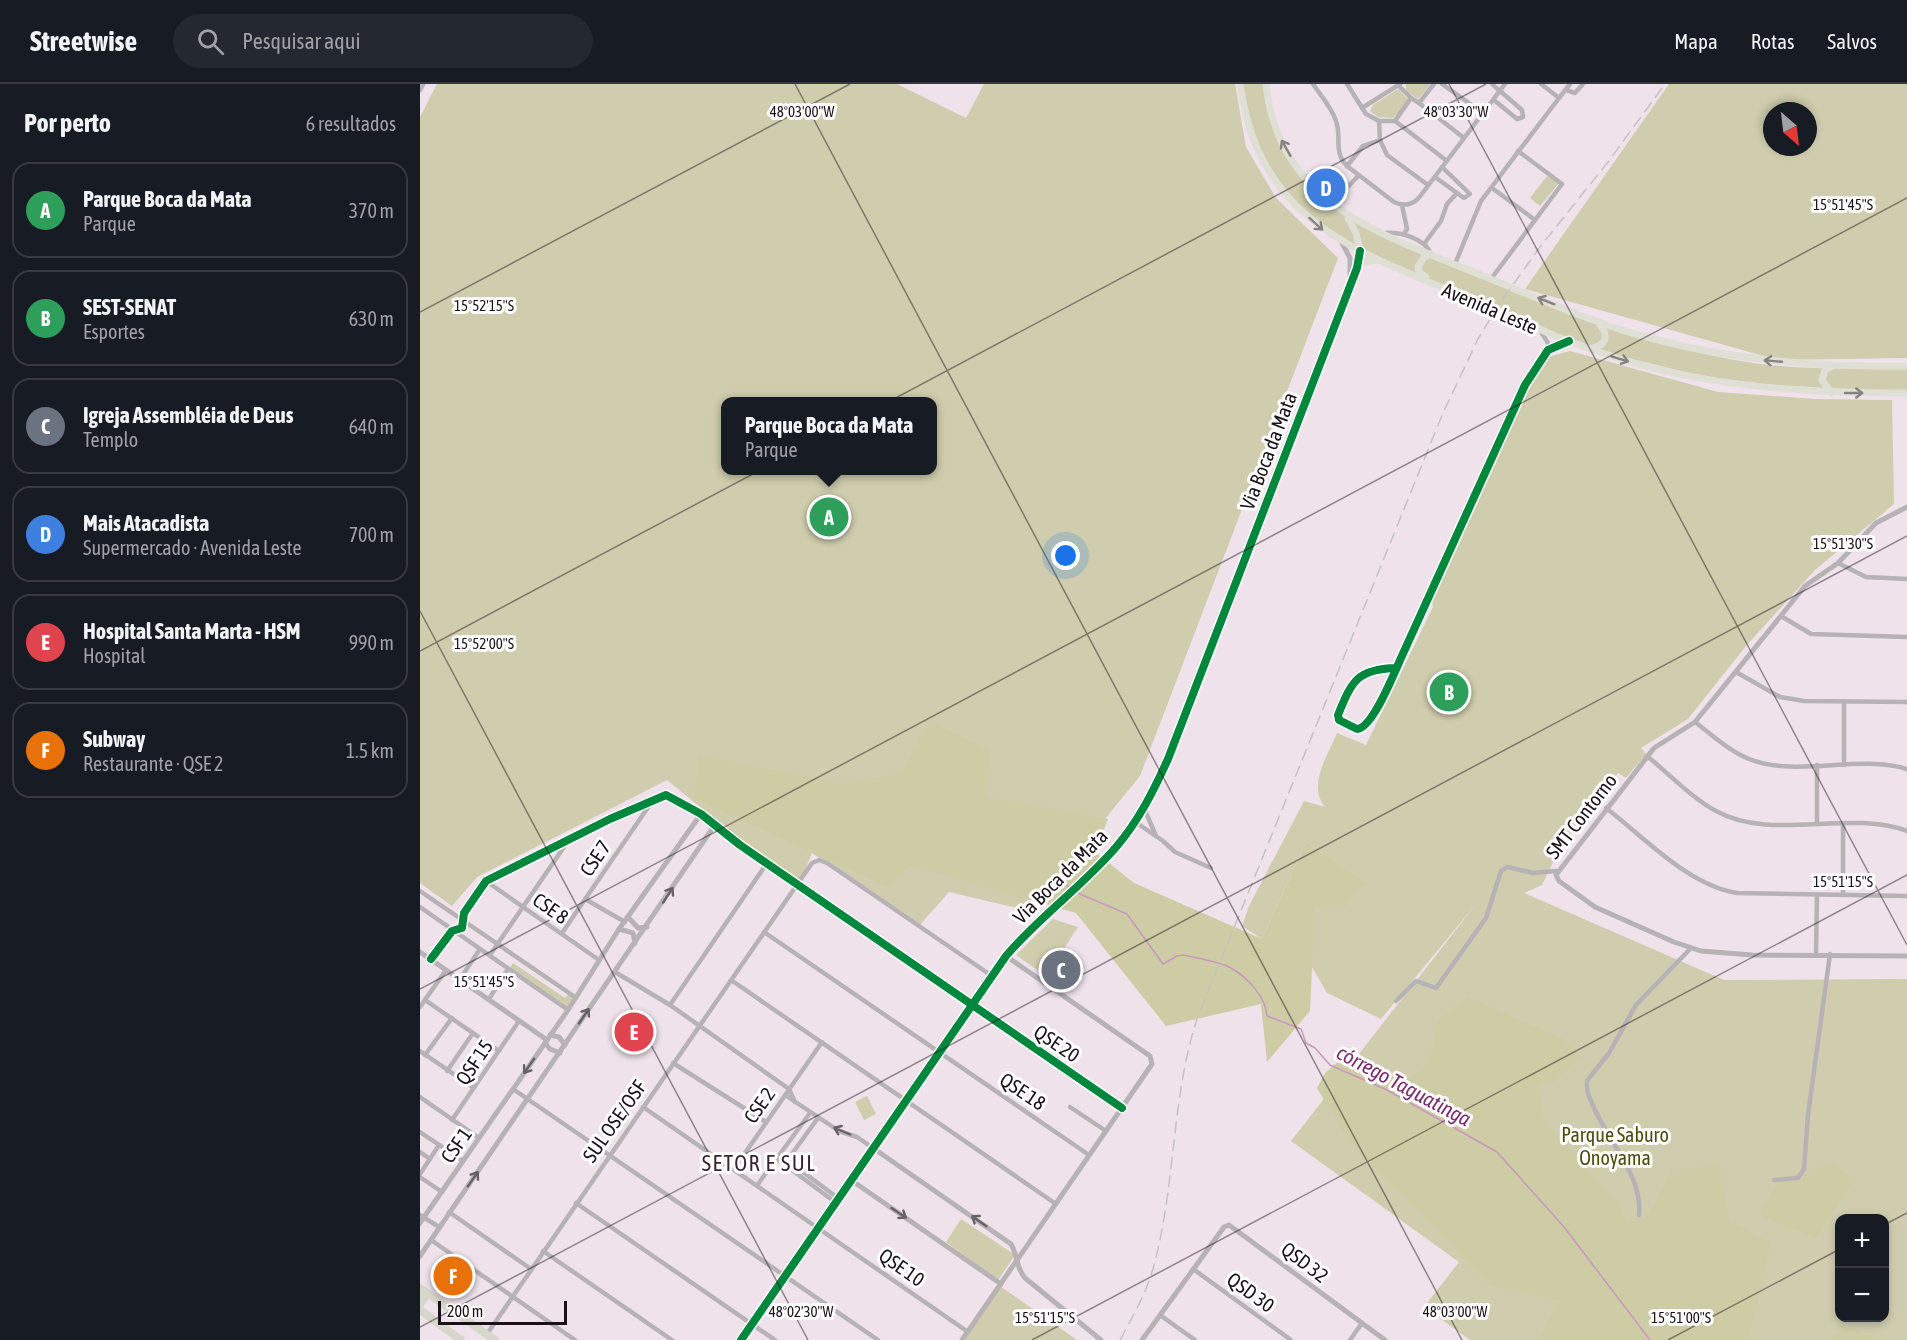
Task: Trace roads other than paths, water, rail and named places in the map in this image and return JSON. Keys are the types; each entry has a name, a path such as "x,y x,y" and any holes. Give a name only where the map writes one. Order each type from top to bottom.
{"highway":[{"path":"422,1290 495,1340"},
{"path":"420,1304 424,1299 422,1290"},
{"path":"429,1317 426,1306 437,1301"},
{"path":"420,1310 461,1340"}],"main road":[{"name":"Avenida Leste","path":"1240,84 1249,128 1272,176 1300,210 1342,243 1377,260 1588,349 1652,368 1705,380 1758,388 1831,393 1907,393"},
{"name":"Avenida Leste","path":"1266,84 1267,99 1282,141 1304,175 1331,205 1346,216 1381,233 1599,322 1698,350 1759,360 1832,366 1907,366"},
{"path":"1346,216 1356,233 1360,251"},
{"path":"1431,254 1420,261 1418,270 1436,285"},
{"path":"1357,267 1368,260 1377,260"},
{"path":"1588,349 1602,345 1606,340 1606,334 1599,322"},
{"path":"1831,393 1821,380 1825,370 1832,366"}],"street":[{"path":"420,90 423,84"},
{"path":"1313,84 1335,117 1339,133 1338,154 1358,176 1402,205 1407,229 1404,234"},
{"path":"1348,84 1369,117 1379,121 1395,121 1447,161"},
{"path":"1419,103 1434,84"},
{"path":"1442,84 1483,113"},
{"path":"1492,84 1522,110 1523,117 1517,119 1494,100"},
{"path":"1402,205 1417,200 1505,84"},
{"path":"1542,84 1560,98"},
{"path":"1455,264 1481,201 1570,84"},
{"path":"1566,90 1575,93 1583,84"},
{"path":"1362,108 1399,85 1411,98 1464,138"},
{"path":"1395,121 1411,98"},
{"path":"1379,121 1380,140 1384,152 1428,185"},
{"path":"1347,166 1363,146 1380,140"},
{"path":"1494,280 1562,184 1518,151"},
{"path":"1435,177 1464,198 1470,194 1442,167"},
{"path":"1331,205 1358,176"},
{"path":"1492,188 1535,220"},
{"path":"1424,244 1441,222 1447,204 1457,193"},
{"path":"1381,233 1404,234 1424,244 1431,254"},
{"name":"Via Boca da Mata","path":"1342,243 1352,263 1348,283"},
{"name":"Via Boca da Mata","path":"741,1340 1006,956 1046,914 1100,864 1144,808 1168,759 1348,283 1357,267 1360,251"},
{"path":"1396,668 1378,669 1353,682 1338,715 1339,720 1357,729 1369,724 1396,668 1525,385 1548,350 1548,342 1537,328"},
{"path":"1548,350 1569,341"},
{"name":"SMT Contorno","path":"1907,507 1876,524 1838,563 1805,586 1695,722 1658,744 1647,756 1556,871 1559,881 1595,907 1690,949 1721,954 1907,956"},
{"path":"1838,563 1866,577 1907,579"},
{"path":"1781,615 1810,634 1907,637"},
{"path":"1736,672 1779,697 1907,702"},
{"path":"1844,701 1844,765"},
{"path":"1695,722 1737,753 1750,759 1778,765 1844,765 1907,769"},
{"path":"1647,756 1715,811 1753,822 1884,824 1907,831"},
{"path":"1817,765 1817,824"},
{"path":"420,1256 714,826 701,814 672,797 666,795 653,800 486,881 464,913 461,930 452,931 431,959"},
{"name":"CSE 7","path":"562,933 653,800"},
{"path":"1144,808 1156,836"},
{"path":"1606,808 1686,871 1713,887 1737,893 1907,896"},
{"name":"CSF 1","path":"420,1223 422,1216 442,1192 568,1010 620,929 701,814"},
{"path":"1134,822 1187,860 1211,868"},
{"path":"1843,824 1843,895"},
{"name":"QSE 20","path":"714,826 1122,1108"},
{"path":"490,955 568,842"},
{"name":"SUL OSE/OSF","path":"487,1334 808,867 816,860 826,863 992,976"},
{"path":"670,1005 767,863"},
{"path":"1396,1001 1416,981 1436,988 1486,918 1500,871 1507,867 1533,873 1556,871"},
{"name":"CSE 8","path":"486,881 599,960"},
{"path":"420,891 575,997"},
{"path":"1816,954 1817,895"},
{"path":"585,899 627,919 638,928 647,927"},
{"path":"420,907 568,1010"},
{"path":"445,925 453,913"},
{"path":"620,929 633,933 635,943"},
{"name":"QSE 18","path":"764,932 1089,1155"},
{"path":"460,979 480,949"},
{"path":"1639,1215 1638,1191 1602,1125 1588,1093 1587,1082 1609,1053 1641,998 1690,949"},
{"path":"420,952 519,1021 548,1039 559,1037 565,1045"},
{"path":"1774,1180 1795,1179 1804,1169 1808,1115 1830,954"},
{"path":"962,1340 1149,1069 1152,1061 1150,1056 1006,956"},
{"path":"489,999 508,969"},
{"path":"420,1007 446,970"},
{"path":"615,972 670,1005 698,1027 789,1089 795,1102"},
{"path":"731,980 1056,1204"},
{"path":"425,1000 500,1051"},
{"path":"425,1055 452,1018"},
{"name":"QSF 15","path":"452,1120 519,1021"},
{"path":"447,1071 473,1033"},
{"path":"548,1039 550,1049 560,1053"},
{"name":"CSE 2","path":"734,1169 822,1042"},
{"path":"420,1051 474,1088"},
{"path":"673,1063 766,1122"},
{"path":"513,1089 878,1340"},
{"path":"785,1095 818,1118 873,1148 1011,1244 1020,1248 1029,1243"},
{"path":"420,1097 479,1138"},
{"name":"QSE 10","path":"643,1107 758,1184 968,1332"},
{"path":"1070,1107 1106,1131"},
{"path":"758,1184 810,1113"},
{"path":"786,1162 818,1118"},
{"path":"420,1132 463,1161"},
{"path":"440,1145 420,1176 442,1192"},
{"path":"420,1152 430,1159"},
{"path":"779,1157 836,1200"},
{"path":"851,1180 1001,1284"},
{"path":"576,1203 774,1340"},
{"path":"449,1212 531,1269"},
{"path":"422,1216 439,1227"},
{"name":"QSD 32","path":"1193,1269 1224,1227 1230,1225 1385,1340"},
{"path":"431,1240 575,1340"},
{"path":"1011,1244 1018,1270 1024,1278 1100,1339"},
{"path":"543,1251 672,1340"},
{"path":"1142,1340 1193,1269"},
{"name":"QSD 30","path":"1193,1269 1291,1340"},
{"path":"1006,1277 1024,1278"},
{"path":"1160,1315 1195,1340"},
{"path":"1350,1340 1362,1323"}],"waterway":[{"name":"córrego Taguatinga","path":"1061,882 1080,894 1127,914 1163,964 1177,956 1184,955 1231,968 1244,977 1260,995 1267,1016 1301,1029 1306,1043 1315,1048 1330,1065 1387,1090 1497,1152 1564,1227 1650,1340"}],"railway":[{"path":"1120,1340 1144,1294 1154,1265 1166,1204 1182,1080 1197,1019 1443,413 1478,339 1500,303 1665,84"}],"place":[{"name":"Mais Atacadista","path":"1326,188"},
{"name":"Parque Boca da Mata","path":"829,517"},
{"name":"SEST-SENAT","path":"1449,692"},
{"name":"Igreja Assembléia de Deus","path":"1061,970"},
{"name":"Hospital Santa Marta - HSM","path":"634,1032"},
{"name":"Subway","path":"453,1276"}],"district":[{"name":"SETOR E SUL","path":"759,1163"}],"park label":[{"name":"Parque Saburo Onoyama","path":"1615,1146"}]}
